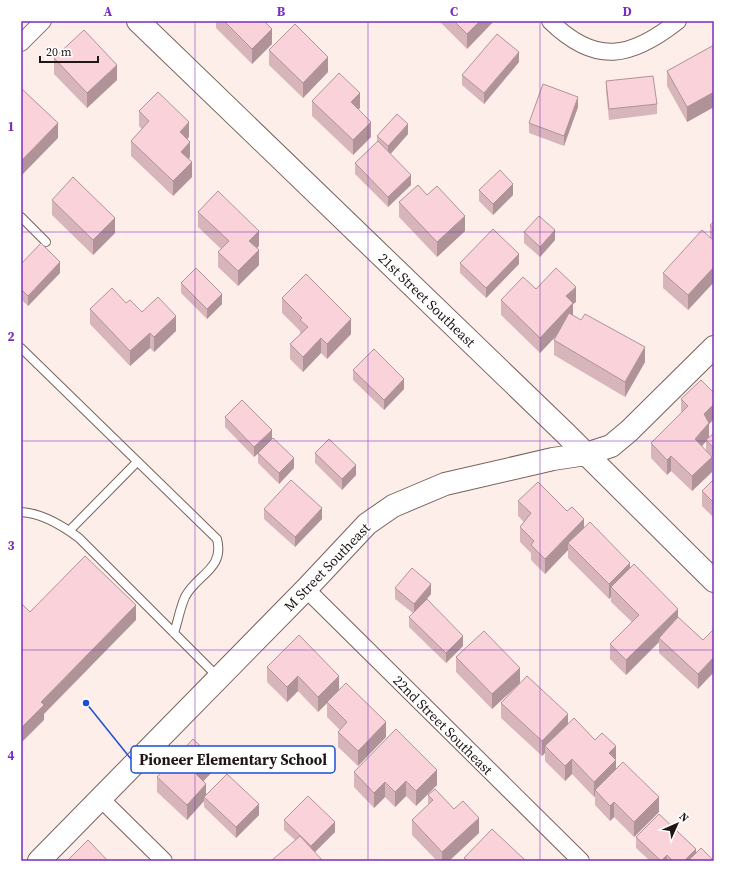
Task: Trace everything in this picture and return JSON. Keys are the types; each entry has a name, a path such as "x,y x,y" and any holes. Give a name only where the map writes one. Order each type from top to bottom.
{"street":[{"path":"21,43 43,21"},
{"name":"21st Street Southeast","path":"138,21 586,454 714,580"},
{"path":"550,21 577,43 604,52 631,49 646,44 678,21"},
{"name":"M Street Southeast","path":"39,861 306,589 367,524 393,506 445,484 553,459 586,454 611,446 629,431 714,347"},
{"name":"22nd Street Southeast","path":"306,589 580,861"},
{"path":"100,798 164,861"}],"lane":[{"path":"21,217 46,242"},
{"path":"21,348 216,540 219,548 213,566 190,589 185,597 174,633"},
{"path":"69,531 137,462"},
{"path":"21,512 45,518 79,538 219,678"}],"building":[{"path":"224,21 264,21 272,29 252,49"},
{"path":"454,21 480,21 467,34"},
{"path":"295,24 328,57 303,83 269,50"},
{"path":"84,30 117,65 87,93 54,58"},
{"path":"497,34 519,52 484,93 462,75"},
{"path":"714,45 714,92 687,107 667,71"},
{"path":"339,73 360,93 351,102 371,122 353,140 312,101"},
{"path":"653,76 657,104 609,109 606,81"},
{"path":"543,84 578,97 564,136 529,123"},
{"path":"22,89 58,123 21,161 21,90"},
{"path":"158,92 189,122 180,132 190,142 181,152 192,162 173,181 131,141 149,121 139,111"},
{"path":"397,114 408,124 388,146 377,136"},
{"path":"378,141 411,175 388,197 355,163"},
{"path":"500,170 513,184 493,204 479,190"},
{"path":"73,177 115,218 93,240 52,200"},
{"path":"418,185 427,195 437,186 465,216 437,242 399,202"},
{"path":"218,191 259,231 249,241 259,250 238,271 218,252 229,241 198,212"},
{"path":"539,216 555,230 540,247 524,232"},
{"path":"714,222 714,229 710,225"},
{"path":"493,229 519,254 486,288 460,263"},
{"path":"702,230 714,241 714,267 688,295 663,273"},
{"path":"41,243 60,262 28,296 21,289 21,264"},
{"path":"196,268 222,294 207,309 181,283"},
{"path":"556,268 576,287 566,296 573,303 540,338 501,300 523,277 536,289"},
{"path":"306,274 351,319 327,344 321,338 303,357 290,344 308,327 300,320 302,318 282,298"},
{"path":"112,288 126,303 130,300 142,312 158,297 176,316 154,337 150,333 130,351 90,309"},
{"path":"569,313 581,320 585,314 645,347 625,382 554,340"},
{"path":"374,349 404,379 384,400 353,370"},
{"path":"701,380 714,393 714,404 704,414 709,423 695,439 712,457 692,476 671,456 667,460 651,443 688,406 681,399"},
{"path":"242,400 272,430 254,447 225,417"},
{"path":"714,433 714,448 706,440"},
{"path":"273,438 294,458 279,473 258,453"},
{"path":"329,439 356,465 342,479 315,453"},
{"path":"714,479 714,503 702,491"},
{"path":"291,480 322,508 295,537 264,509"},
{"path":"538,482 567,511 572,507 584,519 545,559 531,545 534,541 520,527 531,513 518,501"},
{"path":"590,522 630,563 609,584 568,543"},
{"path":"85,556 136,605 41,702 44,705 21,728 21,603 30,612"},
{"path":"634,564 678,609 626,660 610,644 639,615 611,587"},
{"path":"412,568 431,584 414,604 395,588"},
{"path":"427,599 463,636 446,653 409,617"},
{"path":"678,617 703,640 713,630 714,631 714,657 698,674 659,638"},
{"path":"484,631 520,668 492,694 456,657"},
{"path":"299,635 339,676 318,697 298,676 287,687 267,667"},
{"path":"527,676 568,714 542,741 501,703"},
{"path":"346,683 386,722 358,751 338,732 347,722 327,702"},
{"path":"574,718 595,740 602,733 616,746 609,753 616,760 594,782 572,759 565,766 545,746"},
{"path":"396,729 437,770 416,791 406,781 395,792 385,782 374,793 354,772"},
{"path":"193,739 212,757 196,774 206,784 187,805 157,777"},
{"path":"623,762 659,797 634,822 614,802 610,806 595,790"},
{"path":"227,774 259,804 236,827 204,797"},
{"path":"435,789 454,809 463,801 479,818 442,852 412,820 433,800 428,795"},
{"path":"308,796 335,822 311,846 284,820"},
{"path":"659,814 696,849 684,861 673,861 667,855 661,861 636,837"},
{"path":"492,829 526,861 468,861 464,858"},
{"path":"300,836 323,861 271,861"},
{"path":"88,840 108,861 67,861"},
{"path":"701,848 714,861 688,861"}],"place":[{"name":"Pioneer Elementary School","path":"86,703"}]}
